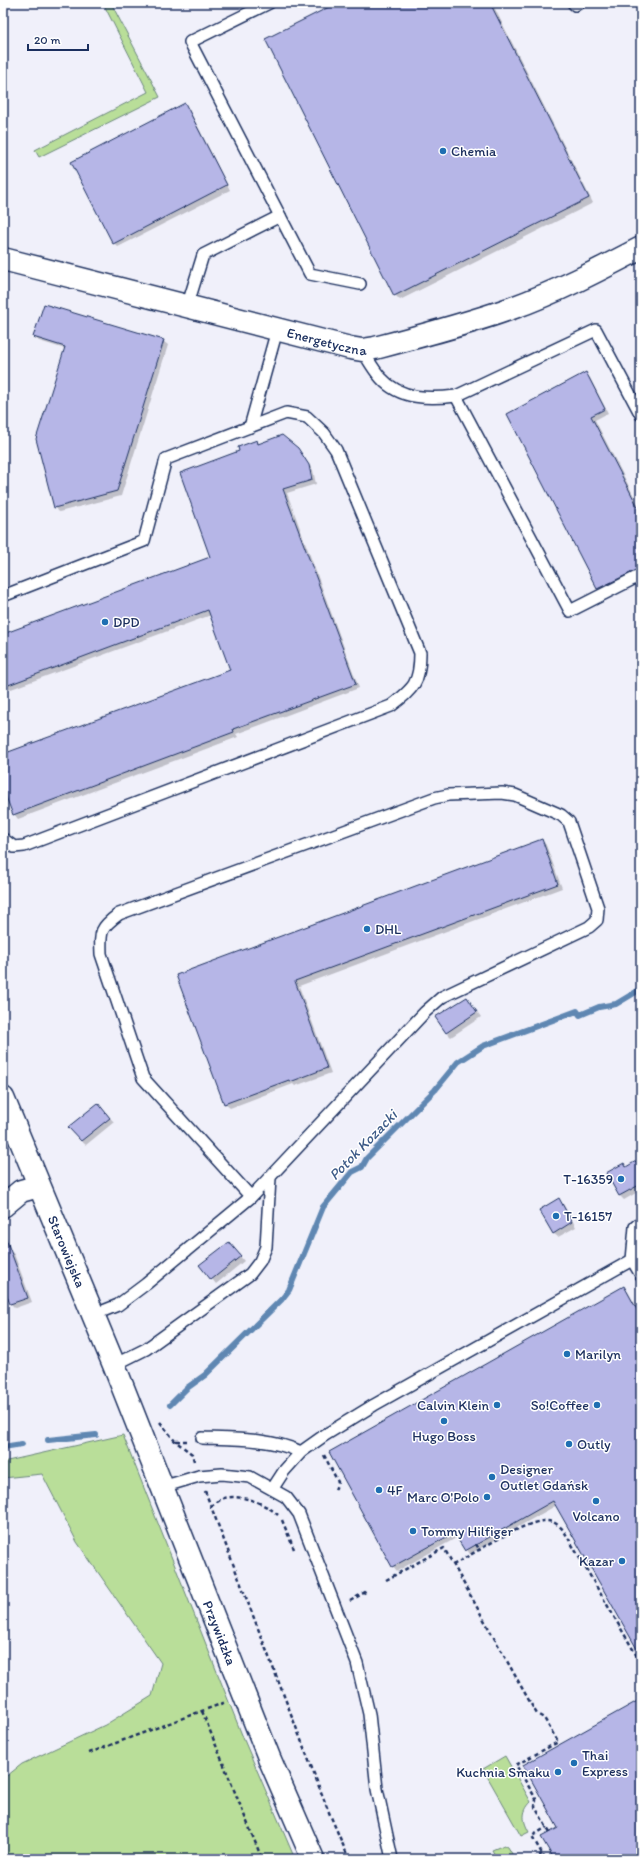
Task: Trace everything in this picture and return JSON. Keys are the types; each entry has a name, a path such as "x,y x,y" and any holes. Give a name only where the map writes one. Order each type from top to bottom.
{"street":[{"name":"Energetyczna","path":"3,259 277,330 362,350 454,328 513,308 568,285 641,248"},
{"name":"Starowiejska","path":"3,1098 130,1406"},
{"path":"3,1206 21,1191 39,1186"},
{"name":"Przywidzka","path":"130,1406 270,1760 313,1859"}],"lane":[{"path":"268,3 190,42 310,274 360,284"},
{"path":"573,3 575,5 579,3"},
{"path":"187,307 203,254 280,216"},
{"path":"250,427 277,330"},
{"path":"362,350 382,379 400,391 419,398 456,396 596,330 641,415"},
{"path":"456,396 570,612 641,574"},
{"path":"3,596 144,541 166,459 286,413 307,416 324,433 336,450 420,653 420,671 412,689 391,706 24,846 14,847 3,839"},
{"path":"93,1315 118,1305 194,1246 251,1197 425,1012 442,998 589,927 597,920 598,908 569,822 561,815 515,795 502,792 448,795 434,798 118,914 105,924 100,938 101,954 143,1078 251,1197"},
{"path":"114,1365 146,1349 250,1274 260,1260 266,1247 270,1178"},
{"path":"641,1222 635,1227 632,1260 641,1275"},
{"path":"273,1488 284,1471 301,1452 325,1435 374,1405 632,1260"},
{"path":"202,1438 286,1445 301,1452"},
{"path":"162,1487 199,1476 222,1474 250,1476 273,1488 286,1497 298,1514 357,1663 369,1714 377,1789 392,1859"}],"path":[{"path":"159,1420 175,1441 192,1454"},
{"path":"322,1452 338,1482 335,1490"},
{"path":"296,1555 282,1520 276,1513 261,1504 240,1497 223,1498 211,1506 328,1810 349,1859"},
{"path":"453,1565 527,1524 544,1521 557,1523 564,1530 641,1664"},
{"path":"476,1544 480,1551"},
{"path":"386,1580 444,1548 531,1704 537,1714 544,1718 558,1742 516,1765 536,1799 535,1807 550,1833"},
{"path":"346,1603 367,1591"},
{"path":"89,1753 245,1695"},
{"path":"202,1711 262,1859"},
{"path":"545,1859 532,1836 547,1827"},
{"path":"533,1859 542,1854"}],"green space":[{"path":"103,3 111,3 160,97 39,157 35,150 148,92"},
{"path":"123,1435 244,1740 295,1859 3,1859 3,1779 22,1764 105,1725 152,1696 161,1663 77,1542 42,1474 3,1478 3,1462"},
{"path":"505,1756 531,1802 524,1813 525,1824 529,1832 521,1836 483,1769"},
{"path":"504,1845 508,1847 515,1859 497,1859 492,1850"}],"building":[{"name":"Chemia","path":"337,3 490,3 589,198 394,296 265,39"},
{"path":"185,103 227,185 113,244 71,162"},
{"path":"44,304 164,340 117,491 54,508 36,439 65,347 33,337"},
{"path":"586,372 605,409 591,416 641,513 641,568 597,589 507,414"},
{"name":"DPD","path":"282,435 298,448 309,465 312,480 283,489 356,684 233,729 234,732 13,815 3,789 3,754 230,670 208,610 3,687 3,634 210,557 180,473 239,451 238,447 257,440 258,444"},
{"name":"DHL","path":"542,839 558,884 295,981 327,1068 290,1082 289,1080 224,1104 176,975"},
{"path":"467,997 477,1012 446,1033 435,1017"},
{"path":"98,1103 110,1118 81,1141 68,1127"},
{"name":"T-16359","path":"641,1158 641,1184 619,1196 606,1173 624,1163 626,1167"},
{"name":"T-16157","path":"559,1198 572,1222 553,1234 539,1210"},
{"path":"3,1236 5,1236 28,1298 10,1304 3,1286"},
{"path":"229,1242 241,1256 211,1280 199,1265"},
{"name":"Designer Outlet Gdańsk","path":"624,1286 641,1317 641,1656 553,1501 465,1551 454,1533 392,1567 329,1452"},
{"path":"641,1699 641,1859 554,1859 541,1837 558,1828 523,1765"}],"waterway":[{"name":"Potok Kozacki","path":"170,1405 187,1388 205,1375 282,1299 289,1290 323,1207 352,1172 362,1167 367,1158 435,1090 458,1062 483,1046 577,1011 580,1015 599,1007 616,1004 641,989"},
{"name":"Potok Kozacki","path":"48,1440 96,1435"},
{"name":"Potok Kozacki","path":"3,1447 22,1444"}],"place":[{"name":"Chemia","path":"443,151"},
{"name":"DPD","path":"105,622"},
{"name":"DHL","path":"367,929"},
{"name":"T-16359","path":"621,1179"},
{"name":"T-16157","path":"556,1216"},
{"name":"Marilyn","path":"567,1354"},
{"name":"Calvin Klein","path":"497,1405"},
{"name":"So!Coffee","path":"597,1405"},
{"name":"Hugo Boss","path":"444,1421"},
{"name":"Outly","path":"569,1444"},
{"name":"Designer Outlet Gdańsk","path":"492,1477"},
{"name":"4F","path":"379,1490"},
{"name":"Marc O'Polo","path":"487,1497"},
{"name":"Volcano","path":"596,1501"},
{"name":"Tommy Hilfiger","path":"413,1531"},
{"name":"Kazar","path":"622,1561"},
{"name":"Thai Express","path":"574,1763"},
{"name":"Kuchnia Smaku","path":"558,1772"}]}
